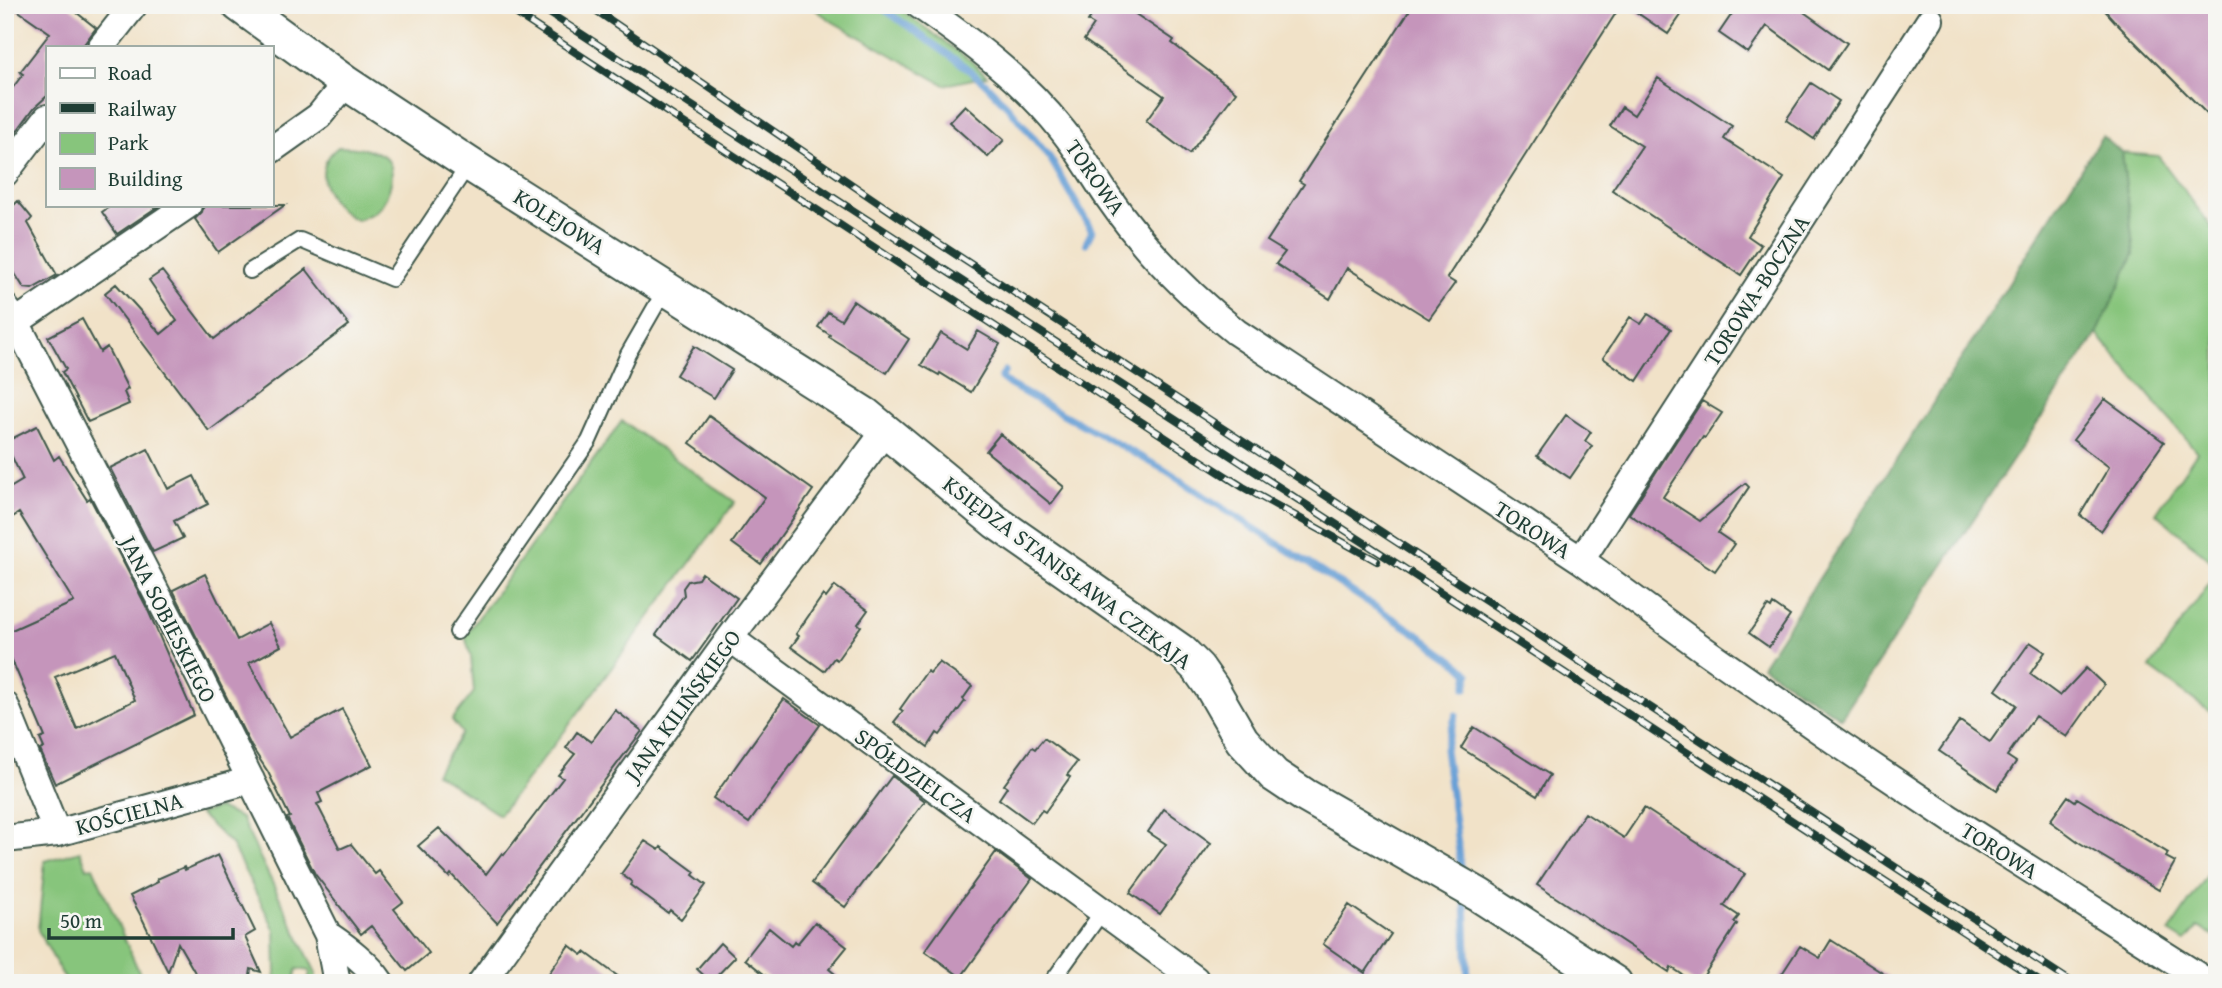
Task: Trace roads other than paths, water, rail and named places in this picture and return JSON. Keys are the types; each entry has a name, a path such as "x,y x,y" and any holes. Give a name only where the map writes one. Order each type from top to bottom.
{"street":[{"path":"102,46 134,5"},
{"name":"KOLEJOWA","path":"239,5 346,83 469,164 886,430"},
{"name":"TOROWA","path":"919,5 988,55 1045,110 1064,132 1142,242 1202,305 1236,332 1581,560 1842,746 1951,819 2209,983"},
{"name":"TOROWA-BOCZNA","path":"1581,560 1930,20"},
{"path":"273,149 318,116 346,83"},
{"path":"5,173 46,119"},
{"path":"11,314 186,206"},
{"name":"JANA SOBIESKIEGO","path":"11,314 251,780 327,935 337,983"},
{"name":"JANA KILIŃSKIEGO","path":"481,983 730,638 886,430"},
{"name":"KSIĘDZA STANISŁAWA CZEKAJA","path":"886,430 996,522 1181,651 1198,668 1212,688 1242,740 1274,775 1304,796 1479,895 1615,983"},
{"name":"SPÓŁDZIELCZA","path":"730,638 1195,979"},
{"path":"5,705 57,833"},
{"name":"KOŚCIELNA","path":"5,839 57,833 251,780"},
{"name":"JANA SOBIESKIEGO","path":"327,935 347,947 381,983"}],"lane":[{"path":"250,271 300,240 392,279 469,164"},
{"path":"457,632 589,441 628,354 666,288"},
{"path":"1051,983 1102,912"}],"waterway":[{"path":"878,5 963,65 1010,109 1050,158 1092,231 1086,243"},
{"path":"1005,371 1001,378 1010,385 1161,468 1428,641 1469,674 1466,688"},
{"path":"1456,715 1445,749 1462,874"},
{"path":"1465,900 1468,983"}],"railway":[{"path":"503,5 1183,449 1243,487 1377,561"},
{"path":"537,5 2042,983"},
{"path":"588,5 923,233 2073,983"}]}
